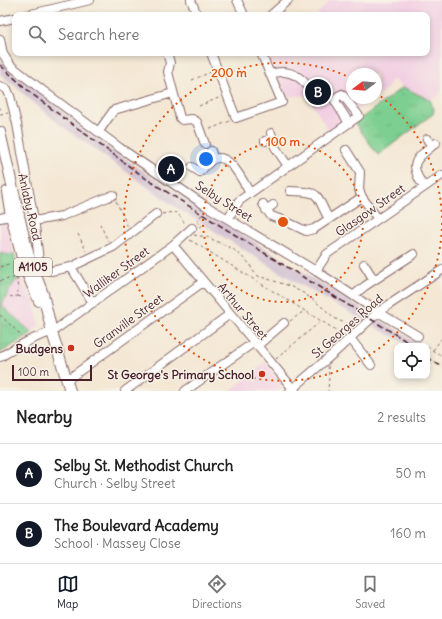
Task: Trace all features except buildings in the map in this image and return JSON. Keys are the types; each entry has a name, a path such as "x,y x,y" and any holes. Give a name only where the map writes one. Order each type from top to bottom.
{"main road":[{"name":"Anlaby Road","path":"0,132 12,200 11,216 25,269 52,332"},
{"name":"Anlaby Road","path":"0,162 30,260 43,294 52,332 70,391"}],"street":[{"path":"191,0 195,12"},
{"path":"237,0 243,12"},
{"path":"274,12 288,0"},
{"path":"39,12 84,1"},
{"path":"0,21 12,19"},
{"name":"Selby Street","path":"0,38 3,54 10,65 127,152 206,206 316,271 378,312 418,336"},
{"path":"168,56 170,63 168,72 181,119 184,121 192,119 197,122 205,144"},
{"path":"212,56 236,118 282,102 262,56"},
{"path":"271,74 282,72 299,77 309,86 318,100"},
{"name":"Anlaby Road","path":"0,86 7,89 17,124 34,221 39,261 45,269 51,271 71,267"},
{"path":"99,131 114,110 173,93"},
{"path":"228,218 239,200 350,123 359,116 342,94 338,96 335,101 350,123"},
{"path":"265,141 272,135 275,147 288,166"},
{"path":"424,187 415,175 415,167 419,156 434,145 427,139"},
{"path":"341,158 347,152 360,172 358,190 378,219"},
{"path":"192,166 200,172 212,155 226,159 232,165 250,193"},
{"name":"Glasgow Street","path":"316,271 327,254 442,175"},
{"path":"294,194 311,192 318,195 323,209 329,219"},
{"path":"34,221 62,216 113,195"},
{"path":"267,206 271,216 306,231 314,229 362,196"},
{"path":"93,303 71,267 111,248 156,214"},
{"path":"0,218 11,216"},
{"name":"Walliker Street","path":"0,357 25,342 52,332 173,245 189,230"},
{"name":"Arthur Street","path":"173,245 293,390"},
{"path":"354,295 409,254"},
{"path":"364,264 374,280"},
{"name":"St Georges Road","path":"293,390 378,312 442,270"},
{"name":"Granville Street","path":"67,380 203,282"},
{"path":"125,391 230,314"},
{"path":"185,391 284,323"},
{"path":"350,338 372,365"}],"path":[{"path":"192,80 217,69"},
{"path":"199,106 227,94"},
{"path":"0,107 0,113"},
{"path":"210,129 236,118"},
{"path":"113,195 131,233"},
{"path":"156,214 173,211 189,230 304,310 350,338"},
{"path":"189,230 204,211"},
{"path":"100,224 111,248"},
{"path":"189,230 233,249 250,264 252,270 258,276 290,286 305,294 336,320 358,330"},
{"path":"78,234 89,258"},
{"path":"0,267 11,263"},
{"path":"0,281 17,277 18,296"},
{"path":"10,296 24,298"},
{"path":"284,323 287,324 304,310"},
{"path":"0,315 22,336 25,342"},
{"path":"272,363 321,321"},
{"path":"433,351 442,338"},
{"path":"430,349 442,356"},
{"path":"327,359 330,363 328,365 328,391"}],"shaded area":[{"path":"331,0 442,0 442,89 437,97 430,100 403,87 392,79 387,89 382,93 382,68 346,68 346,104 365,104 349,115 345,112 339,115 342,119 341,123 329,131 308,95 286,97 267,56 430,56 430,12 319,12"},
{"path":"0,60 102,143 149,175 418,343 404,343 297,283 174,206 58,123 0,74"},
{"path":"4,216 14,254 9,255 0,253 0,217"},
{"path":"20,279 34,300 39,325 32,333 1,305 15,281"},
{"name":"St George's Primary School","path":"265,362 284,386 278,391 231,391"}],"green space":[{"path":"403,87 430,100 434,109 433,114 378,155 355,123"},
{"path":"0,253 9,255 14,254 20,279 15,281 1,305 32,333 0,353"}],"railway":[{"path":"0,65 32,94 148,180 409,343"},
{"path":"430,359 442,367"}],"place":[{"name":"The Boulevard Academy","path":"318,92"},
{"name":"Selby St. Methodist Church","path":"171,169"},
{"name":"Budgens","path":"71,348"},
{"name":"St George's Primary School","path":"262,374"}]}
